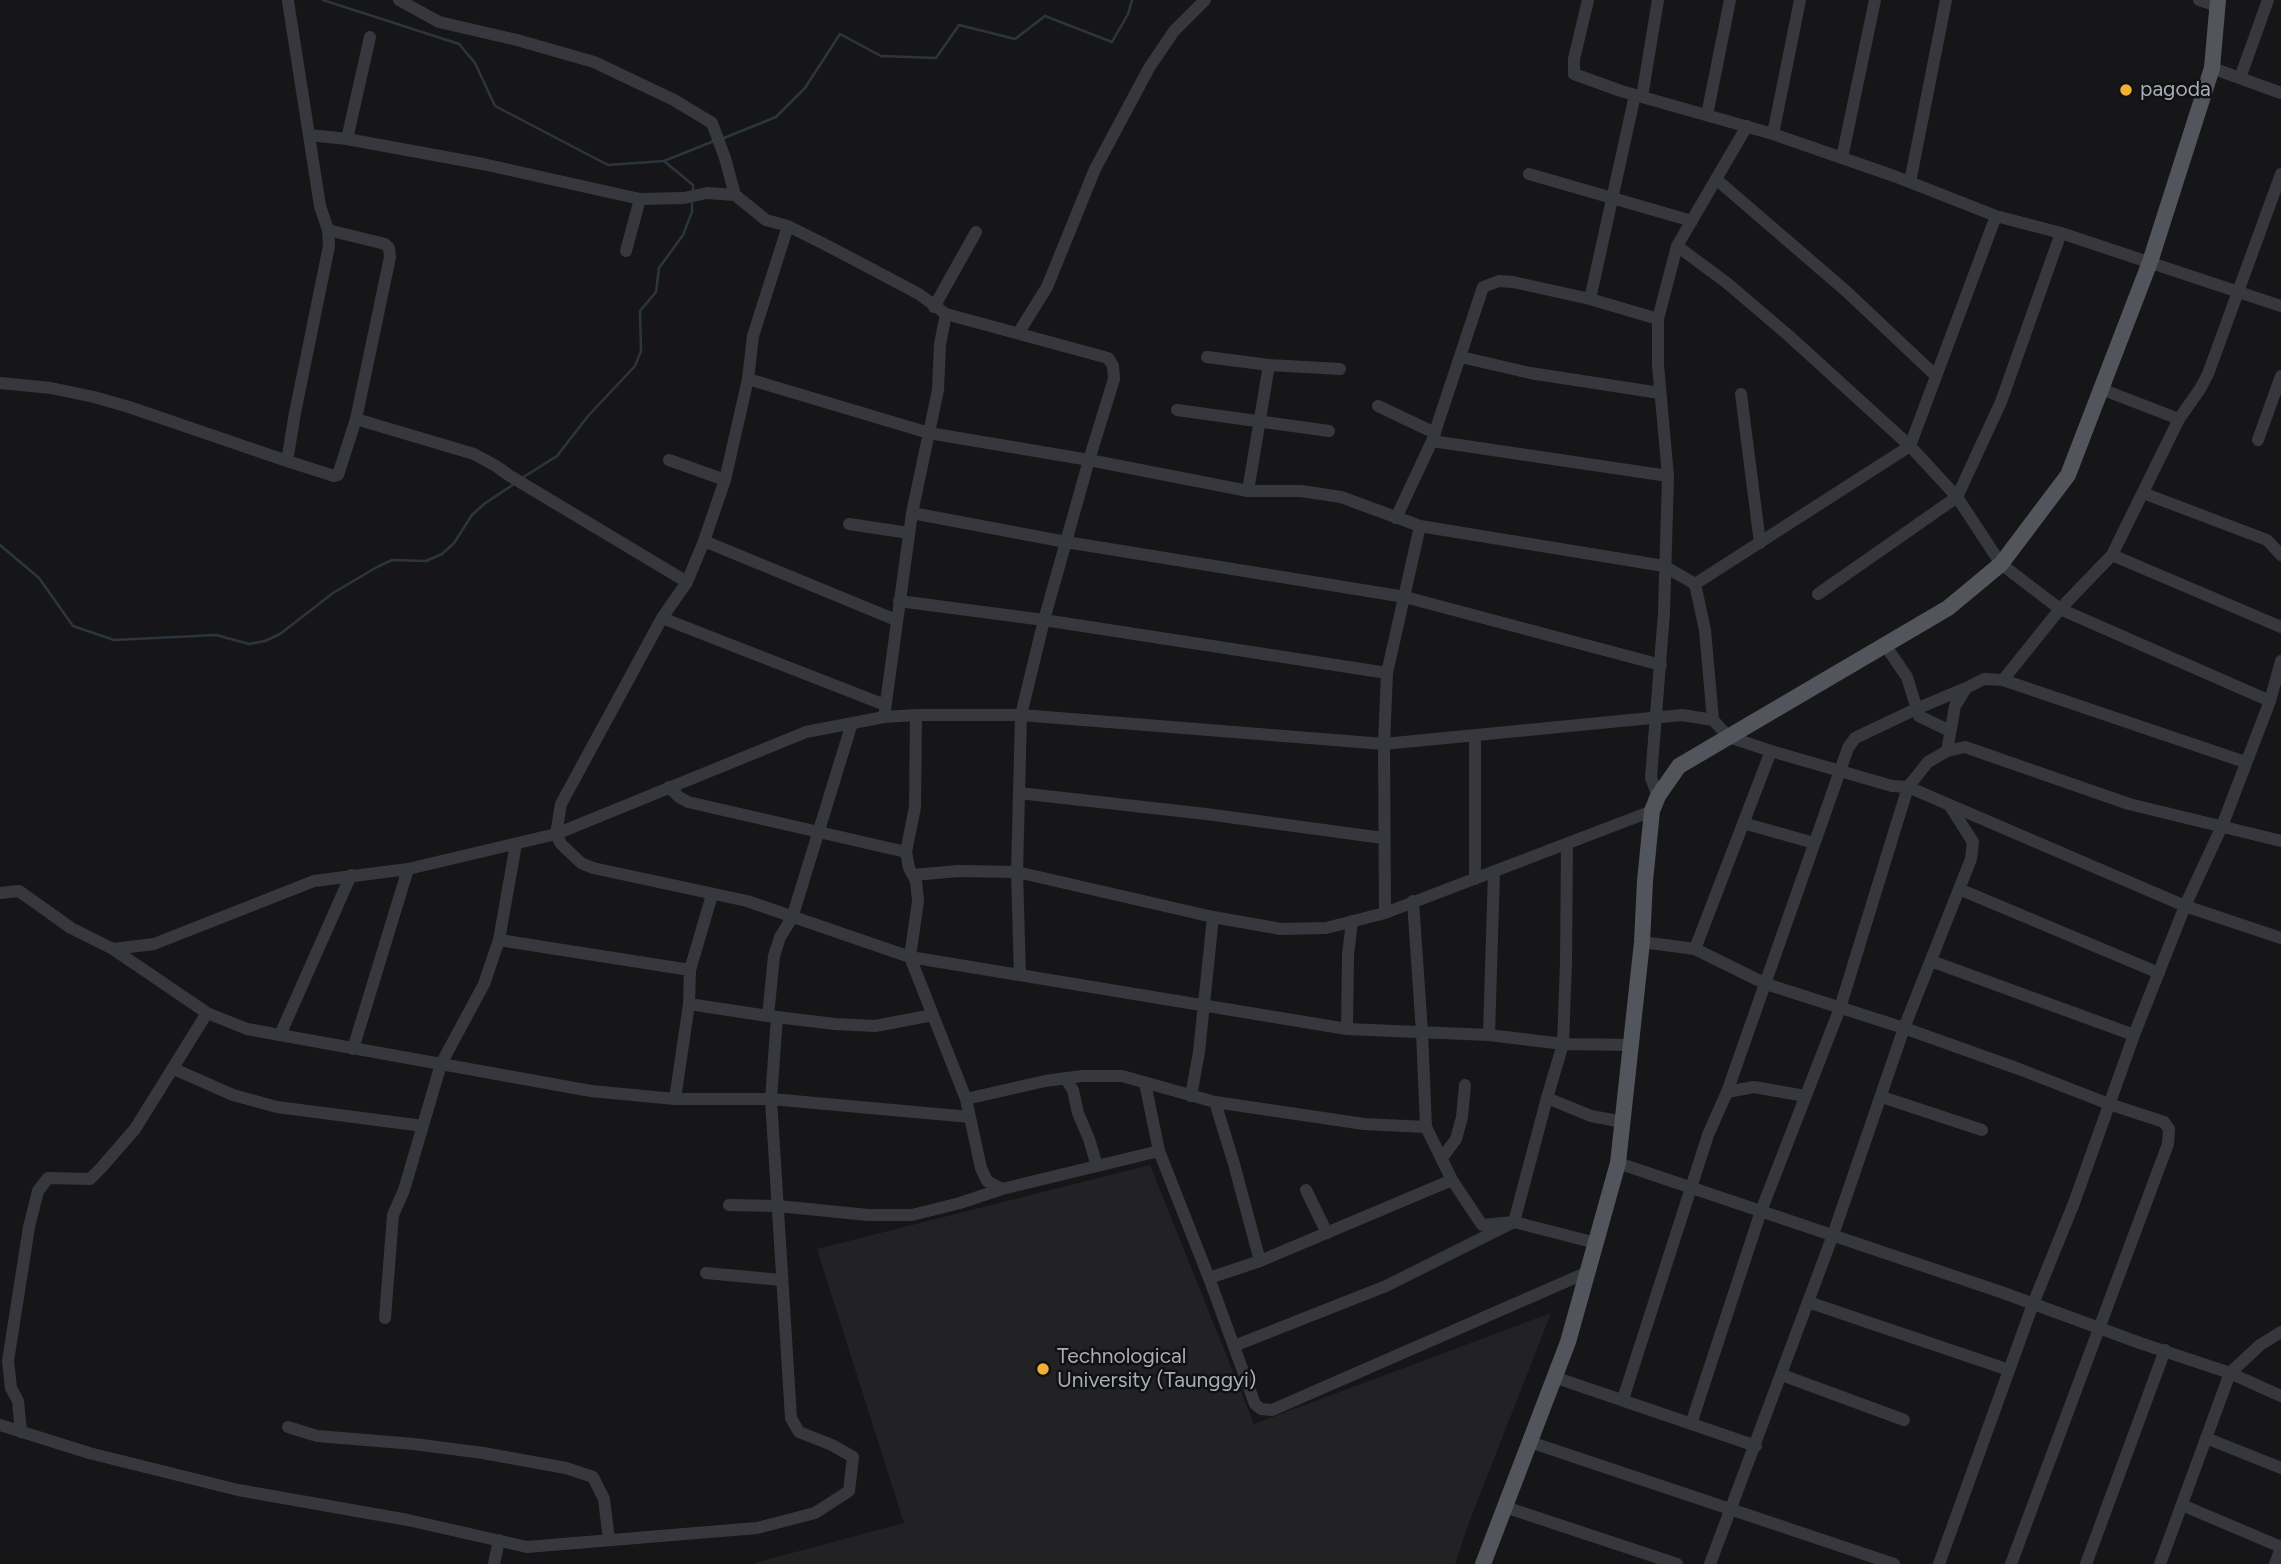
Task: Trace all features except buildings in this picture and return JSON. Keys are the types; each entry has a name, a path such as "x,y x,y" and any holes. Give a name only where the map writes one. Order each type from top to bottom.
{"main road":[{"path":"1483,1564 1568,1342 1618,1163 1655,804 1679,766 1948,608 2001,564 2068,475 2150,262 2212,68 2218,3"}],"street":[{"path":"399,0 439,23 517,40 594,62 674,100 712,123 735,194 766,220 788,226 919,294 946,314 1108,358 1113,366 1114,379 1088,460 1021,715 1017,872 1020,975"},
{"path":"1019,332 1047,287 1096,169 1149,68 1174,31 1205,0"},
{"path":"1588,0 1574,59 1574,74 1639,96 1773,134 1910,182 1996,216 2061,233 2281,306"},
{"path":"1590,299 1639,96 1658,0"},
{"path":"1707,115 1730,0"},
{"path":"1773,134 1800,0"},
{"path":"1842,158 1875,0"},
{"path":"1910,182 1946,0"},
{"path":"2199,0 2218,3"},
{"path":"2240,78 2268,0"},
{"path":"287,461 329,246 328,230 320,206 288,1"},
{"path":"347,139 370,37"},
{"path":"2212,68 2281,93"},
{"path":"913,875 959,871 1017,872 1213,917 1281,929 1325,928 1385,913 1567,845 1655,804 1651,778 1661,665 1668,476 1660,393 1658,319 1677,246 1747,126"},
{"path":"309,135 347,139 483,164 639,199 684,198 707,193 735,194"},
{"path":"1529,174 1692,221"},
{"path":"2003,680 2060,609 2112,555 2179,419 2208,373 2281,174"},
{"path":"1717,180 1846,291 1936,376"},
{"path":"626,251 639,199"},
{"path":"1695,584 1910,446 1996,216"},
{"path":"788,226 753,336 748,379 725,480 704,541 687,582 662,618 561,804 556,834 570,854 593,869 747,901 910,957 1347,1029 1489,1034 1563,1044 1631,1045"},
{"path":"0,383 51,388 105,400 287,461 338,475 356,419 390,257 389,248 385,244 328,230"},
{"path":"934,307 975,232"},
{"path":"1818,594 1957,497 2001,402 2061,233"},
{"path":"1677,246 1727,283 1788,335 1910,446 1957,497 2001,564 2060,609 2270,701"},
{"path":"1396,517 1433,437 1483,287 1499,281 1513,282 1590,299 1658,319"},
{"path":"884,711 912,513 938,390 940,344 946,314"},
{"path":"1208,357 1269,365 1340,369"},
{"path":"1461,357 1542,375 1660,393"},
{"path":"1248,491 1269,365"},
{"path":"2258,440 2281,376"},
{"path":"748,379 929,433 1248,491 1301,491 1341,497 1420,526 1664,566 1695,584 1705,630 1713,720"},
{"path":"2101,389 2179,419"},
{"path":"1741,394 1760,542"},
{"path":"1378,406 1433,437 1668,476"},
{"path":"1177,410 1329,431"},
{"path":"356,419 474,454 687,582"},
{"path":"669,460 725,480"},
{"path":"2143,493 2267,540 2281,555"},
{"path":"912,513 1405,597 1661,665"},
{"path":"849,524 909,533"},
{"path":"1385,913 1383,838 1387,673 1420,526"},
{"path":"704,541 896,620"},
{"path":"2112,555 2281,627"},
{"path":"899,601 1044,620 1387,673"},
{"path":"662,618 884,711 916,715 1021,715 1384,744 1682,715 1713,720 1729,737 1892,786 1908,787 2185,906 2281,938"},
{"path":"1885,645 1907,677 1919,716 1950,731"},
{"path":"1939,1564 2134,1035 2185,906 2222,826 2270,701 2281,661"},
{"path":"1623,1399 1708,1135 1727,1092 1766,984 1839,771 1855,738 1984,679 2003,680 2245,762"},
{"path":"1947,751 1955,706 1966,688"},
{"path":"113,949 154,944 314,881 408,869 556,834 806,732 852,723 884,711"},
{"path":"916,715 915,807 906,852 918,901 910,957 966,1099 986,1181 1002,1189"},
{"path":"0,1425 89,1453 238,1490 408,1520 527,1546 757,1528 815,1513 849,1491 853,1457 832,1445 799,1433 791,1418 771,1099 774,956 780,937 792,918 852,723"},
{"path":"1475,735 1475,878"},
{"path":"1691,1424 1761,1211 1840,1008 1908,787 1928,762 1947,751 1965,747 2129,804 2281,841"},
{"path":"1695,949 1771,751"},
{"path":"669,787 688,802 906,852"},
{"path":"1019,793 1206,814 1383,838"},
{"path":"1710,1564 1833,1235 1904,1028 1971,859 1974,846 1970,834 1950,805"},
{"path":"1743,823 1814,843"},
{"path":"386,1318 393,1215 404,1190 441,1064 484,984 499,940 516,844"},
{"path":"1234,1346 1386,1286 1514,1222 1563,1044 1567,845"},
{"path":"353,1049 408,869"},
{"path":"1489,1034 1494,872"},
{"path":"279,1035 351,875"},
{"path":"1959,889 2159,972"},
{"path":"0,893 19,891 71,928 113,949 206,1013 247,1029 591,1091 675,1099 771,1099 970,1117"},
{"path":"675,1099 689,1004 690,970 712,895"},
{"path":"1413,901 1426,1127 1452,1180 1482,1225 1514,1222 1596,1243"},
{"path":"1191,1096 1213,917"},
{"path":"1347,1029 1348,956 1352,921"},
{"path":"499,940 690,970"},
{"path":"1642,942 1695,949 1766,984 2020,1069 2109,1104 2164,1122 2169,1129 2168,1144 2011,1564"},
{"path":"1931,961 2134,1035"},
{"path":"689,1004 772,1017 875,1026 933,1015"},
{"path":"21,1432 18,1401 11,1388 8,1361 29,1227 38,1191 48,1178 90,1179 135,1129 206,1013"},
{"path":"174,1069 233,1095 277,1107 423,1126"},
{"path":"966,1099 1065,1078 1122,1076 1215,1102 1364,1124 1426,1127"},
{"path":"1065,1078 1073,1090 1078,1113 1097,1166"},
{"path":"1145,1083 1159,1151 1255,1404 1261,1409 1272,1410 1588,1272"},
{"path":"1442,1158 1456,1139 1462,1117 1465,1085"},
{"path":"1727,1092 1754,1087 1805,1096"},
{"path":"1882,1097 1982,1130"},
{"path":"1547,1098 1591,1116 1622,1122"},
{"path":"1215,1102 1260,1261"},
{"path":"729,1205 912,1215 1002,1189 1159,1151"},
{"path":"1618,1163 2165,1350 2281,1395"},
{"path":"1209,1278 1260,1261 1452,1180"},
{"path":"1306,1190 1327,1233"},
{"path":"706,1273 781,1280"},
{"path":"1808,1302 2009,1370"},
{"path":"2160,1564 2230,1373 2260,1345 2281,1332"},
{"path":"2086,1564 2165,1350"},
{"path":"1782,1375 1904,1420"},
{"path":"1554,1377 1756,1446"},
{"path":"288,1427 317,1436 483,1453 566,1468 593,1477 604,1499 609,1540"},
{"path":"2206,1438 2281,1468"},
{"path":"1530,1442 1894,1564"},
{"path":"2182,1505 2281,1547 2275,1564"},
{"path":"1505,1507 1677,1564"},
{"path":"494,1564 499,1540"}],"shaded area":[{"name":"Technological University (Taunggyi)","path":"1150,1165 1254,1424 1551,1313 1455,1564 751,1564 904,1523 817,1249"}],"waterway":[{"path":"323,0 459,44 475,63 495,106 608,165 664,161 714,141"},
{"path":"724,138 776,117 805,88 840,34 881,56 936,58 959,25 1015,39 1045,16 1112,42 1128,14 1132,0"},
{"path":"664,161 693,185 693,193"},
{"path":"522,478 557,456 588,416 635,366 641,351 640,311 656,292 659,268 683,235 692,212 692,200"},
{"path":"0,545 39,578 73,626 114,640 216,635 249,644 280,634 333,593 392,560 426,561 442,554 454,543 472,515 514,484"}],"place":[{"name":"pagoda","path":"2126,90"},
{"name":"Technological University (Taunggyi)","path":"1043,1369"}]}
